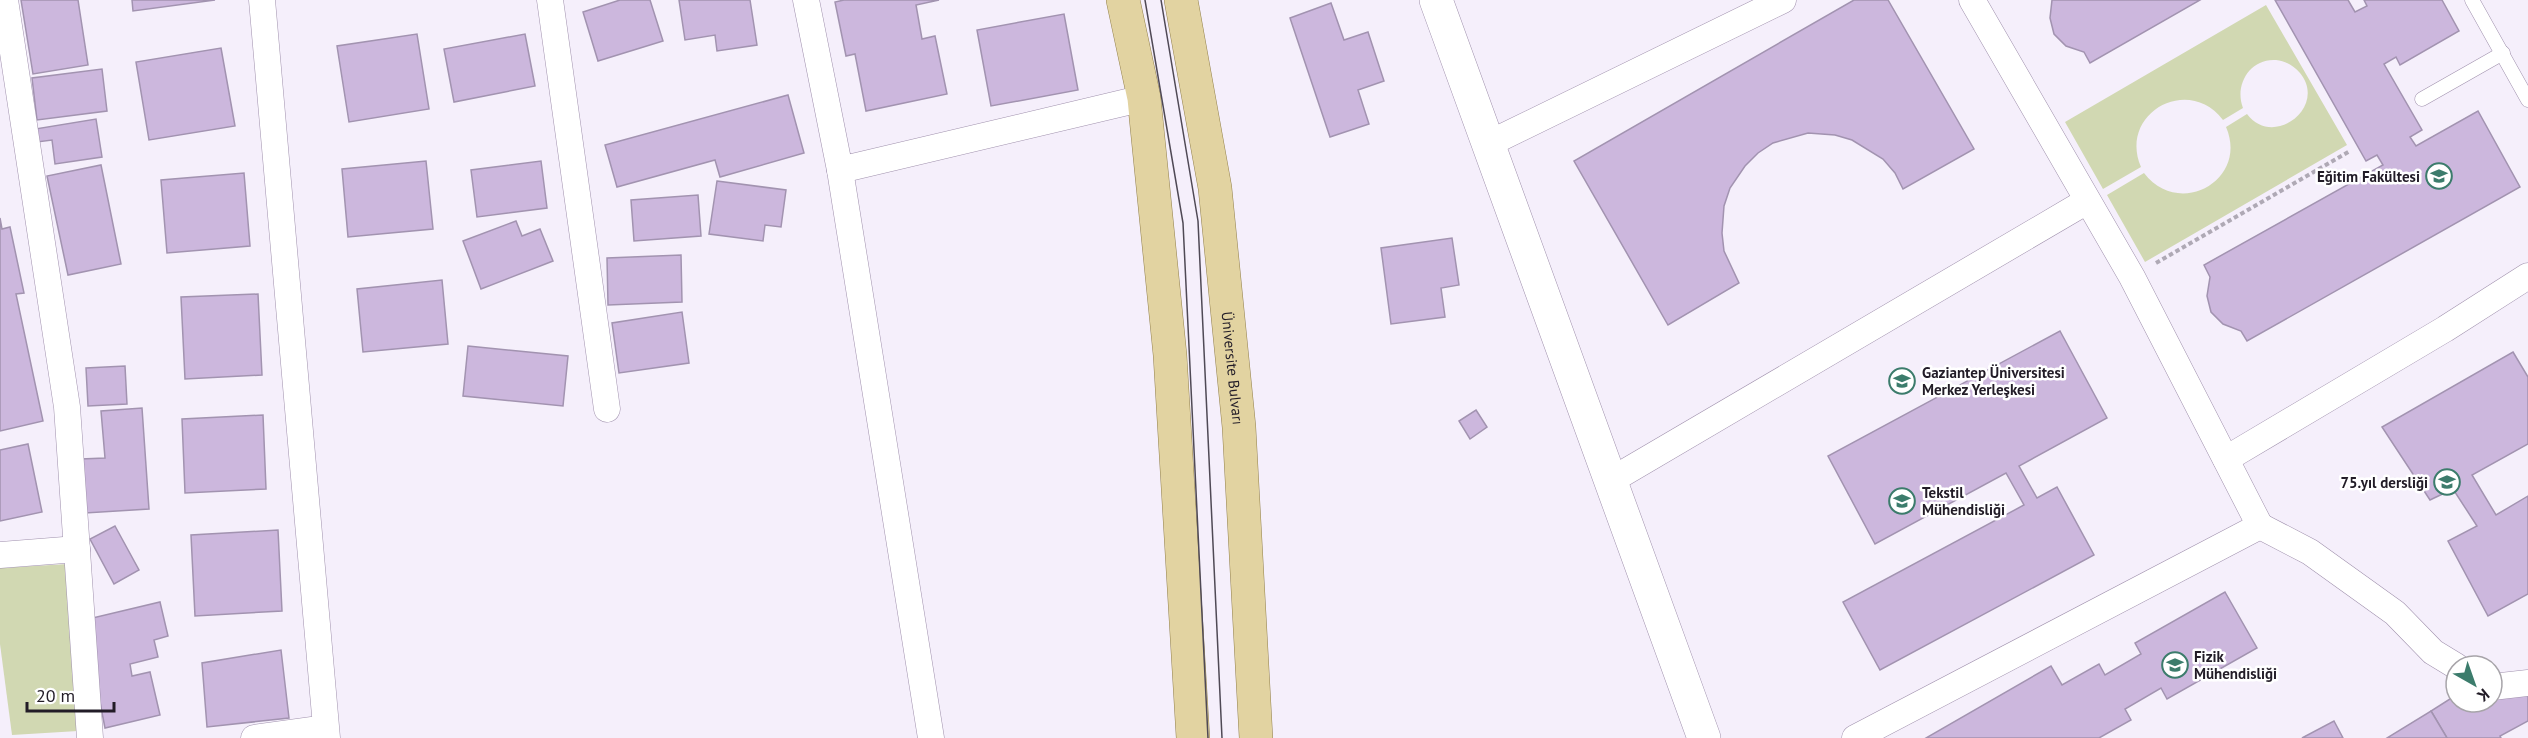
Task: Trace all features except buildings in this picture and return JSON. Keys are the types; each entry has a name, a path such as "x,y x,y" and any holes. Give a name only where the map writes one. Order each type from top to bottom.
{"main road":[{"path":"1123,0 1144,98 1170,355 1193,738"},
{"name":"Üniversite Bulvarı","path":"1181,0 1215,188 1239,427 1256,738"}],"street":[{"path":"5,0 68,408 90,738"},
{"path":"254,738 326,733 262,0"},
{"path":"550,0 607,409"},
{"path":"806,0 840,170 931,738"},
{"path":"1436,0 1704,738"},
{"path":"1488,144 1783,0"},
{"path":"1972,0 2132,277 2260,526 2310,552 2348,579 2395,613 2433,652 2444,659"},
{"path":"840,170 1144,98"},
{"path":"1610,481 2087,201"},
{"path":"2226,459 2445,329 2528,276"},
{"path":"1855,738 2260,526"},
{"path":"0,555 77,549"},
{"path":"2504,686 2528,683"}],"lane":[{"path":"2472,0 2528,100"},
{"path":"2422,99 2503,53"}],"path":[{"path":"2132,277 2350,151"}],"green space":[{"path":"2266,5 2347,145 2145,262 2107,195 2144,173 2159,186 2175,193 2191,193 2207,187 2219,177 2228,163 2231,146 2226,127 2247,114 2258,124 2270,127 2283,125 2294,119 2302,110 2307,99 2307,86 2300,73 2290,64 2276,60 2259,63 2246,75 2243,82 2241,99 2243,108 2223,120 2208,107 2192,100 2176,101 2160,106 2148,117 2139,131 2136,148 2141,167 2103,189 2065,122"},
{"path":"68,564 78,731 12,735 0,644 0,568"}],"tram line":[{"path":"1145,0 1183,223 1208,738"},
{"path":"1161,0 1198,221 1222,738"}],"place":[{"name":"Eğitim Fakültesi","path":"2439,176"},
{"name":"Gaziantep Üniversitesi Merkez Yerleşkesi","path":"1902,381"},
{"name":"75.yıl dersliği","path":"2447,482"},
{"name":"Tekstil Mühendisliği","path":"1902,501"},
{"name":"Fizik Mühendisliği","path":"2175,665"}]}
